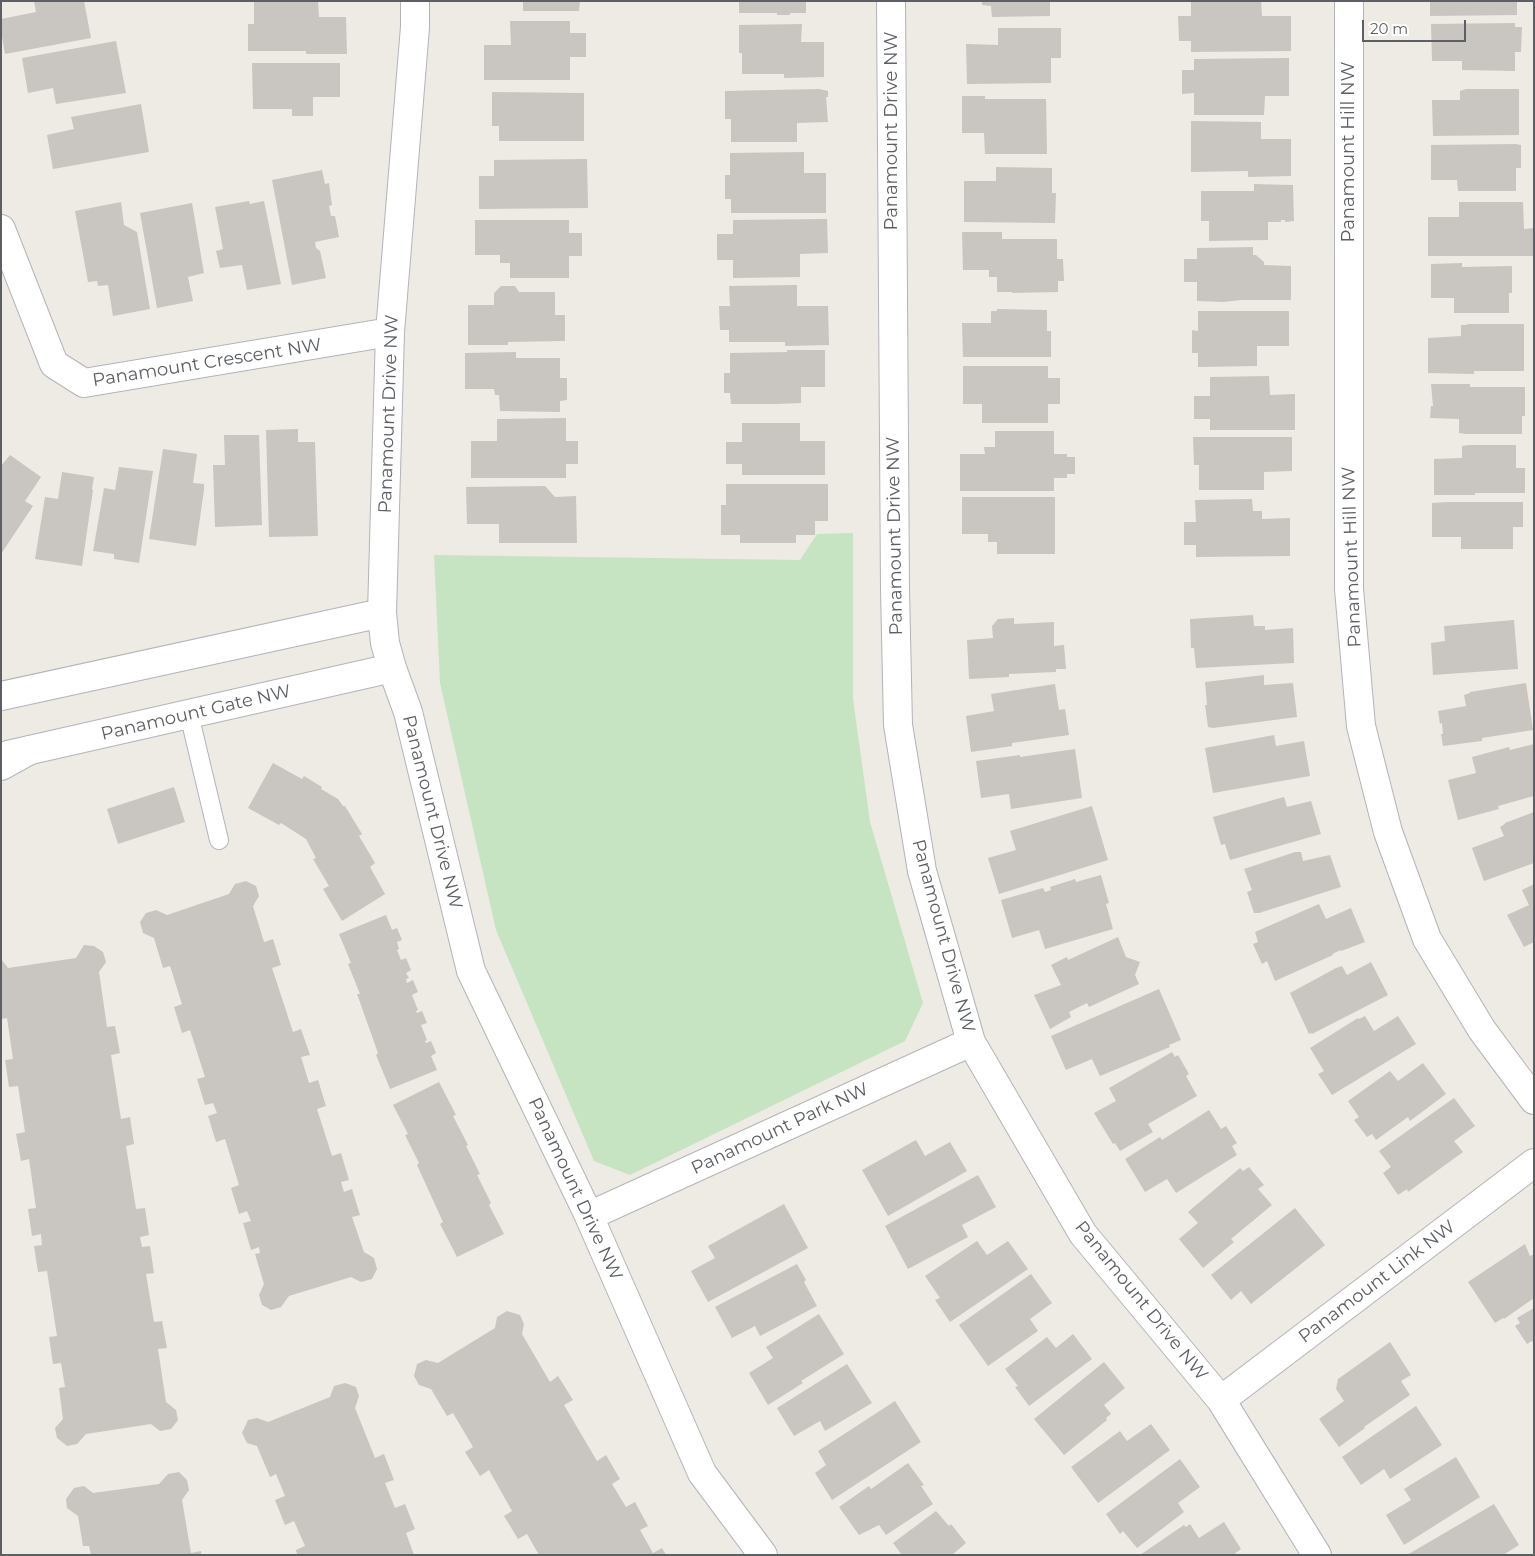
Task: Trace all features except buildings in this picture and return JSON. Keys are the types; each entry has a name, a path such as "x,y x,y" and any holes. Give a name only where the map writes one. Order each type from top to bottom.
{"street":[{"name":"Panamount Drive NW","path":"415,1 415,27 390,332 382,613 385,643 408,712 471,971 589,1216 702,1473 763,1555"},
{"name":"Panamount Drive NW","path":"891,1 898,725 922,871 971,1042 1083,1234 1221,1400 1317,1555"},
{"name":"Panamount Hill NW","path":"1348,1 1349,589 1361,726 1388,832 1427,939 1482,1030 1534,1100"},
{"name":"Panamount Crescent NW","path":"1,229 54,364 84,383 390,332"},
{"path":"1,696 382,613"},
{"name":"Panamount Gate NW","path":"1,756 392,668"},
{"path":"1,766 30,750"},
{"name":"Panamount Park NW","path":"589,1216 971,1042"},
{"name":"Panamount Link NW","path":"1221,1400 1534,1163"}],"lane":[{"path":"190,714 219,840"}],"green space":[{"path":"853,533 853,699 870,822 923,1003 905,1041 630,1175 594,1161 496,930 440,683 434,555 800,560 817,534"}]}
